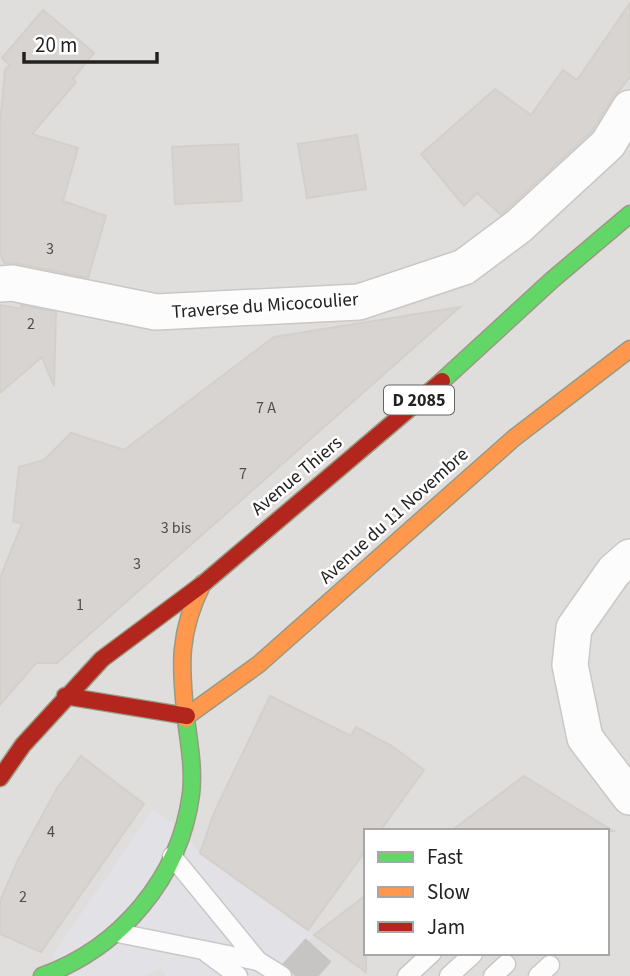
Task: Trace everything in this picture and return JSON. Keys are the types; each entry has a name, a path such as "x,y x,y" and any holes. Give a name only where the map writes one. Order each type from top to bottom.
{"main road":[{"name":"Avenue Thiers","path":"0,778 23,745 65,696 102,659 204,583 439,383 552,280 630,214"},
{"name":"Avenue du 11 Novembre","path":"187,716 259,664 514,438 630,349"},
{"name":"D 2085","path":"55,975 95,952 118,933 143,904 172,856 191,793 182,657 184,628 204,583"},
{"path":"65,696 187,716"}],"street":[{"name":"Traverse du Micocoulier","path":"0,284 12,283 156,312 359,302 464,267 519,226 608,144 630,108"},
{"path":"630,557 614,571 574,628 570,665 585,738 630,796"}],"lane":[{"path":"172,856 258,961 282,976"},
{"path":"118,933 258,961"},
{"path":"205,950 237,976"},
{"path":"407,976 430,955"},
{"path":"449,976 472,955"}],"shaded area":[{"path":"0,0 630,0 630,976 0,976"},
{"path":"153,809 182,829 197,851 314,935 280,976 166,976 161,969 143,976 65,976 52,956"}],"building":[{"path":"630,3 630,77 592,131 501,215 477,193 464,206 421,154 495,89 531,115 563,70 577,80"},
{"path":"43,10 94,53 73,79 76,82 32,134 78,148 63,201 106,216 88,278 16,263 4,263 0,253 0,124 5,70 10,65 2,58"},
{"path":"357,135 366,189 307,198 298,144"},
{"path":"238,144 242,201 175,204 172,147"},
{"path":"0,305 23,309 21,305 56,312 54,386 42,357 0,393"},
{"path":"460,307 57,663 36,663 0,705 0,578 22,524 13,521 19,467 44,460 71,433 124,450 274,337"},
{"path":"270,696 351,736 356,727 392,746 424,770 381,829 364,829 364,853 308,930 200,853 214,813"},
{"path":"81,756 144,804 41,952 0,934 0,901 17,862 56,790"},
{"path":"524,776 613,831 609,829 454,829"},
{"path":"364,897 366,972 314,935"}],"tunnel":[{"path":"295,976 325,943"}],"traffic: fast":[{"path":"442,381 552,280 630,214"},
{"path":"42,976 97,948 142,906 160,881 185,825 191,794 192,766 186,719"}],"traffic: slow":[{"path":"187,716 259,664 514,438 630,349"},
{"path":"186,719 183,650 189,617 203,583"}],"traffic: jam":[{"path":"0,778 23,745 102,659 204,583 442,381"},
{"path":"65,696 187,716"}]}
